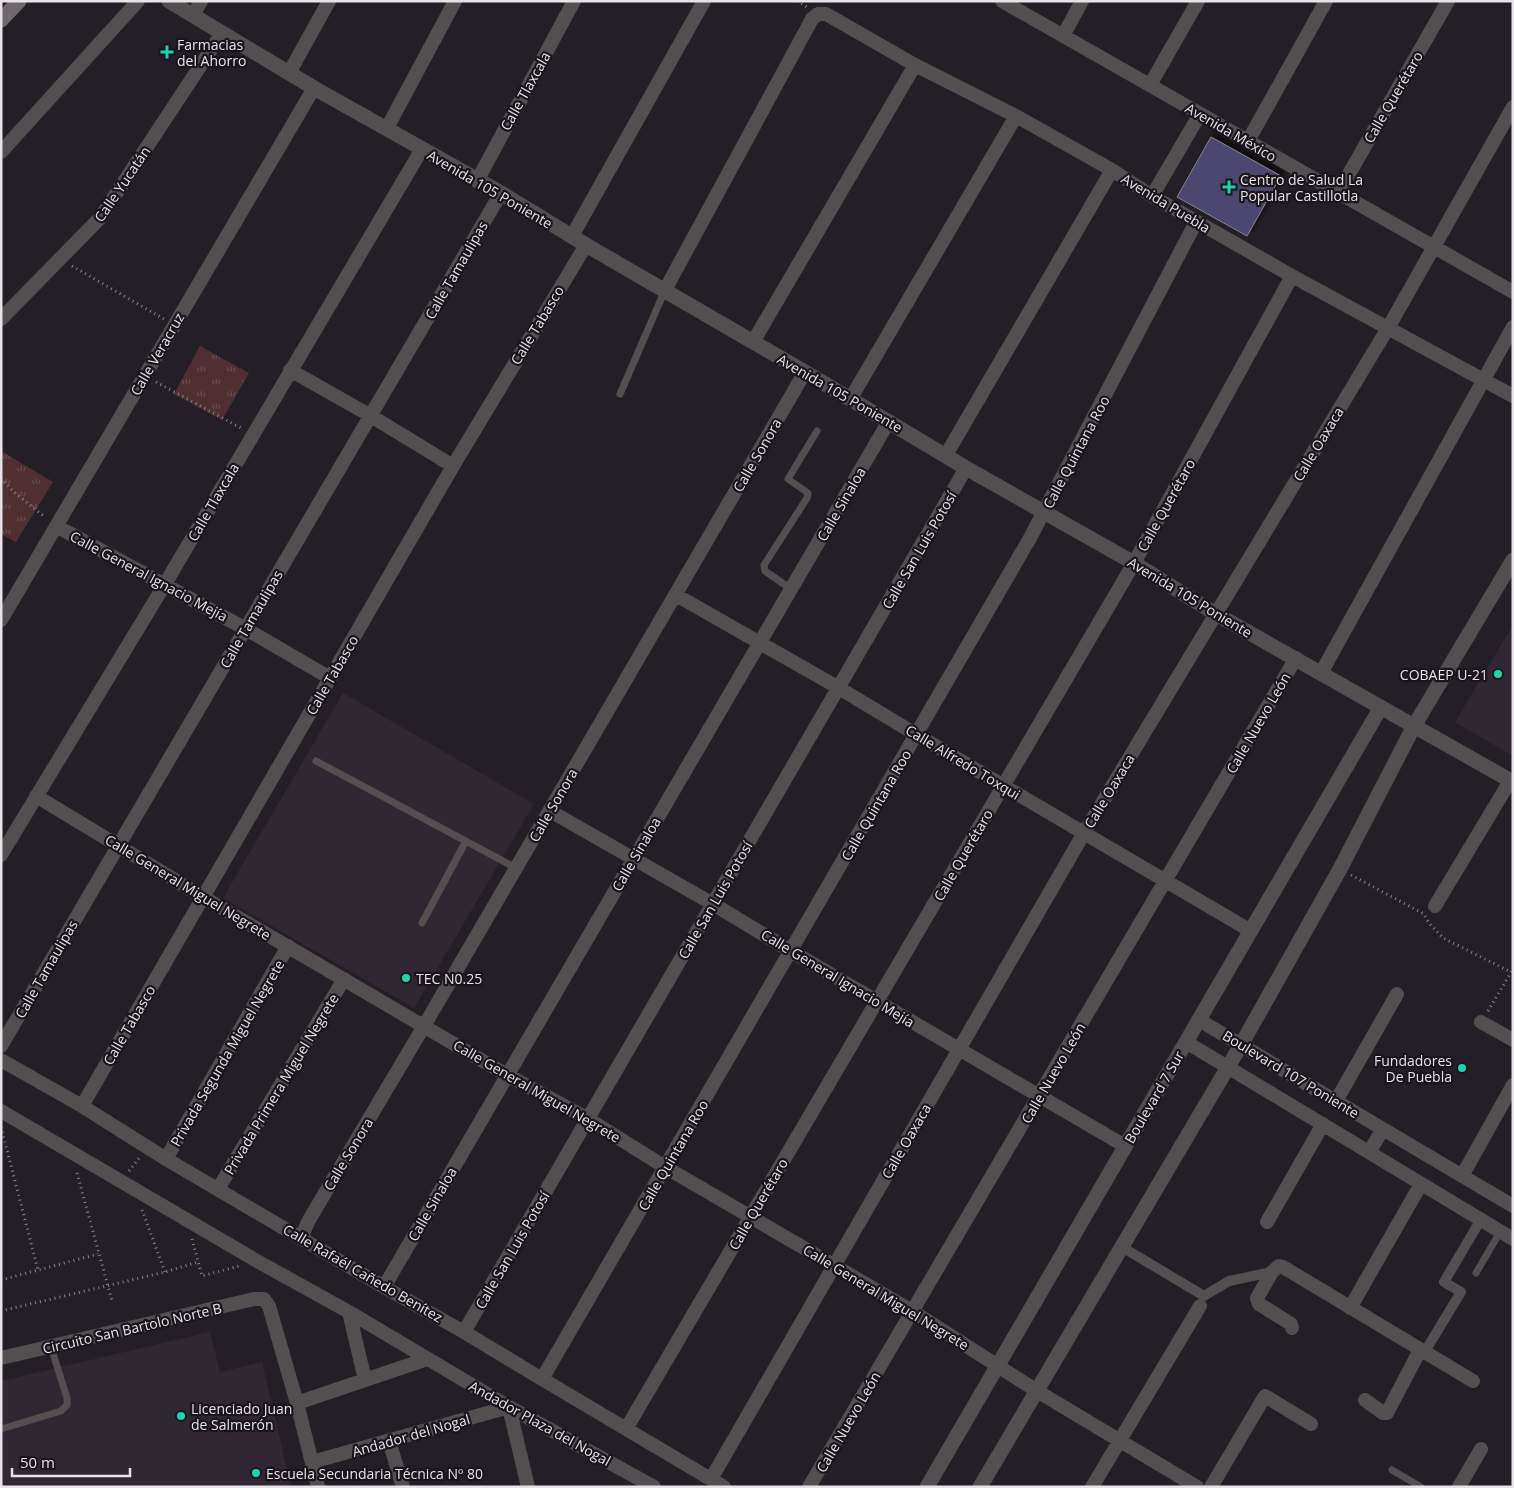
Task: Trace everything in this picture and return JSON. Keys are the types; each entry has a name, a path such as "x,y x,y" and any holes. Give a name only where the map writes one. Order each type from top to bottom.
{"main road":[{"path":"1,20 19,1"}],"street":[{"path":"1,152 138,1"},
{"name":"Avenida 105 Poniente","path":"169,1 314,88 501,193 586,245 851,398 966,468 1134,563 1216,614 1512,781"},
{"path":"193,15 201,1"},
{"path":"289,73 329,1"},
{"path":"386,128 455,1"},
{"name":"Calle Tlaxcala","path":"476,180 574,1"},
{"path":"572,236 704,1"},
{"name":"Avenida México","path":"1002,1 1513,292"},
{"path":"1063,36 1082,1"},
{"path":"1150,85 1198,1"},
{"path":"1248,141 1326,1"},
{"name":"Calle Querétaro","path":"1338,192 1448,1"},
{"name":"Avenida Puebla","path":"664,290 812,19 818,14 826,14 915,65 1016,116 1112,170 1196,222 1513,396"},
{"name":"Calle Yucatán","path":"1,319 100,218 222,33"},
{"path":"753,342 915,65"},
{"name":"Calle Veracruz","path":"1,620 314,88"},
{"name":"Calle Oaxaca","path":"711,1479 1084,833 1388,328 1513,107"},
{"path":"1152,196 1200,114"},
{"path":"851,398 1016,116"},
{"name":"Calle Tlaxcala","path":"1,855 165,584 422,149"},
{"path":"946,455 1112,170"},
{"name":"Calle Tamaulipas","path":"1,1046 501,193"},
{"name":"Calle Quintana Roo","path":"542,1379 1044,513 1196,222"},
{"name":"Calle Tabasco","path":"82,1106 453,466 586,245"},
{"name":"Calle Querétaro","path":"626,1429 1134,563 1292,276"},
{"path":"1321,673 1513,326"},
{"path":"290,370 453,466"},
{"name":"Calle Sonora","path":"301,1238 309,1220 550,811 805,372"},
{"name":"Calle Sinaloa","path":"384,1287 889,421"},
{"name":"Calle San Luis Potosí","path":"464,1332 966,468"},
{"name":"Calle General Ignacio Mejía","path":"56,526 165,584 330,678"},
{"path":"980,1487 1242,1045 1340,869 1414,726 1513,560"},
{"name":"Calle Alfredo Toxqui","path":"676,595 839,688 1251,931"},
{"name":"Calle Nuevo León","path":"809,1487 1296,658"},
{"name":"Boulevard 7 Sur","path":"927,1487 1381,707"},
{"path":"1435,906 1512,781"},
{"name":"Calle General Miguel Negrete","path":"36,796 203,897 507,1075 588,1119 665,1167 912,1311 1037,1391 1197,1487"},
{"name":"Calle General Ignacio Mejía","path":"550,811 713,904 1125,1146"},
{"name":"Privada Segunda Miguel Negrete","path":"166,1159 288,946"},
{"name":"Privada Primera Miguel Negrete","path":"218,1189 344,979"},
{"path":"1336,1101 1396,994"},
{"name":"Boulevard 107 Poniente","path":"1199,1020 1513,1206"},
{"path":"1481,1022 1513,1040"},
{"name":"Boulevard 107 Poniente","path":"1186,1042 1480,1221 1513,1239"},
{"name":"Calle Rafaél Cañedo Benítez","path":"1,1060 82,1106 166,1159 464,1332 724,1487"},
{"path":"1462,1176 1513,1085"},
{"name":"Andador Plaza del Nogal","path":"1,1111 257,1261 349,1312 509,1407 654,1487"},
{"path":"1267,1222 1323,1124"},
{"path":"1369,1152 1383,1129"},
{"path":"1350,1308 1421,1184"},
{"path":"1365,1400 1384,1414 1387,1414 1422,1352 1461,1292 1444,1282 1480,1221"},
{"path":"1122,1247 1204,1296 1229,1281 1283,1266 1422,1352 1473,1381"},
{"path":"1275,1269 1257,1301 1291,1324 1292,1328"},
{"name":"Circuito San Bartolo Norte B","path":"1,1358 254,1298 264,1299 269,1306 297,1403"},
{"path":"1092,1487 1118,1440 1200,1306"},
{"path":"349,1312 365,1380"},
{"path":"318,1487 297,1403 427,1359"},
{"path":"1211,1487 1266,1396 1311,1424"},
{"path":"509,1407 528,1487"},
{"name":"Andador del Nogal","path":"312,1462 509,1407"},
{"path":"390,1440 403,1487"},
{"path":"1459,1487 1481,1449"}],"lane":[{"path":"620,394 664,290"},
{"path":"791,589 765,571 764,565 807,498 808,493 788,479 817,431"},
{"path":"316,761 516,868"},
{"path":"422,923 466,841"},
{"path":"1476,1273 1500,1232"},
{"path":"1,1429 61,1411 67,1405 67,1398 51,1347"},
{"path":"1392,1470 1420,1487"}],"path":[{"path":"60,260 174,325"},
{"path":"144,376 253,434"},
{"name":"Calle General Ignacio Mejía","path":"1,478 15,493 56,526"},
{"path":"1340,869 1424,914 1429,923 1443,938 1512,971 1481,1022"},
{"path":"1,1126 38,1270"},
{"path":"146,1146 128,1185 165,1272"},
{"path":"72,1153 112,1301"},
{"path":"186,1219 202,1276 257,1261"},
{"path":"1,1280 98,1254"},
{"path":"1,1311 165,1272 198,1262"}],"shaded area":[{"name":"COBAEP U-21","path":"1513,625 1513,756 1455,722"},
{"path":"343,693 534,804 414,1008 223,898"},
{"name":"Licenciado Juan de Salmerón","path":"210,1332 220,1372 262,1362 291,1487 1,1487 1,1381"}],"green space":[{"path":"200,346 249,373 222,420 174,394"},
{"path":"1,451 53,482 16,542 1,534"}],"building":[{"name":"Centro de Salud La Popular Castillotla","path":"1211,137 1281,176 1247,236 1177,197"}],"place":[{"name":"Farmacias del Ahorro","path":"167,52"},
{"name":"Centro de Salud La Popular Castillotla","path":"1229,187"},
{"name":"COBAEP U-21","path":"1498,674"},
{"name":"TEC N0.25","path":"406,978"},
{"name":"Fundadores De Puebla","path":"1462,1068"},
{"name":"Licenciado Juan de Salmerón","path":"181,1416"},
{"name":"Escuela Secundaria Técnica Nº 80","path":"256,1473"}]}
